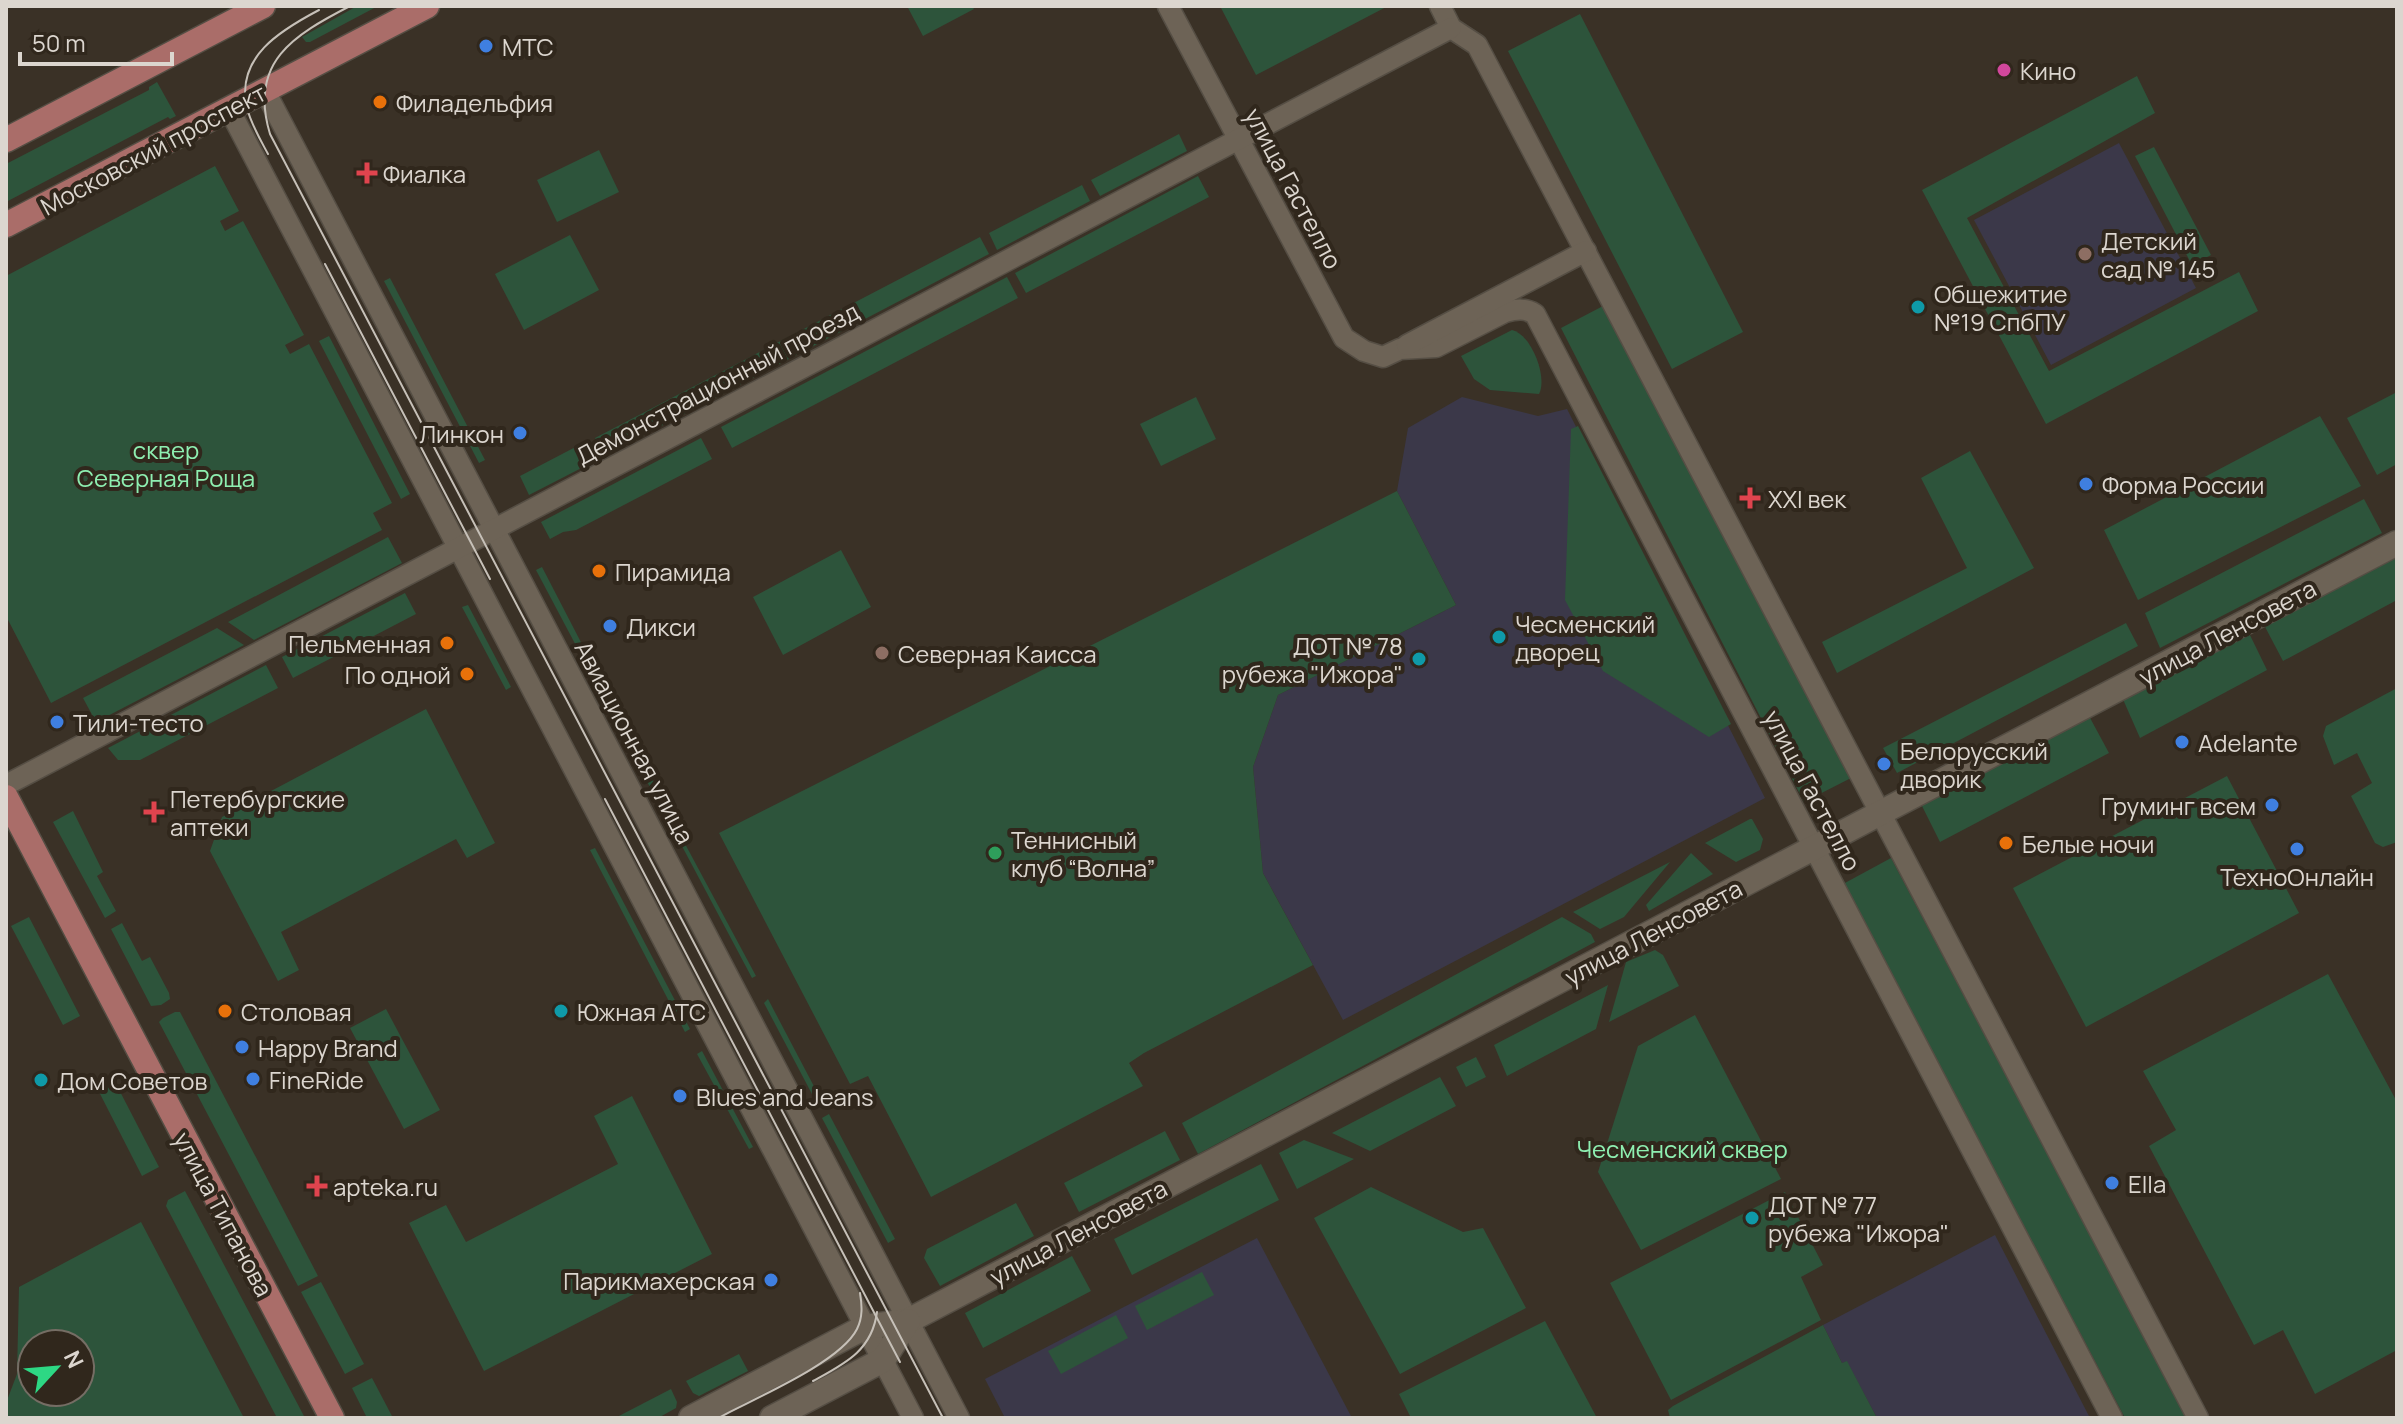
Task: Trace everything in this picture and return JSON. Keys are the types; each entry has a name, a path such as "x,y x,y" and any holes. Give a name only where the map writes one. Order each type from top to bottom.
{"main road":[{"path":"6,140 263,6"},
{"name":"Московский проспект","path":"6,225 427,6"},
{"name":"улица Типанова","path":"6,797 332,1418"}],"street":[{"name":"улица Гастелло","path":"1168,6 1344,338 1364,351 1383,357 1586,251"},
{"name":"улица Гастелло","path":"1440,6 1451,28 1477,45 2198,1418"},
{"name":"Демонстрационный проезд","path":"6,785 1451,28"},
{"name":"Авиационная улица","path":"265,91 959,1418"},
{"path":"229,109 913,1418"},
{"name":"улица Гастелло","path":"1400,349 1436,347 1505,312 1517,309 1535,314 2112,1418"},
{"name":"улица Ленсовета","path":"691,1418 865,1327 908,1321 2397,543"},
{"name":"улица Ленсовета","path":"772,1418 883,1360 908,1321"}],"shaded area":[{"name":"Детский сад № 145","path":"2119,143 2196,288 2051,365 1974,220"},
{"path":"1462,397 1538,416 1567,409 1765,798 1343,1020 1263,873 1253,767 1278,695 1456,605 1397,491 1408,428"},
{"path":"1995,1235 2090,1418 1877,1418 1847,1362 1842,1363 1823,1325"},
{"path":"1257,1238 1352,1418 1005,1418 985,1379"}],"green space":[{"path":"357,6 378,6 310,42 302,37"},
{"path":"907,6 972,6 974,9 923,36"},
{"path":"1220,6 1388,6 1256,75"},
{"path":"1580,14 1743,332 1672,369 1508,51"},
{"path":"2137,76 2155,113 1967,218 2049,371 2239,272 2258,311 2046,424 1922,190"},
{"path":"157,82 176,116 168,117 6,202 6,164 149,90"},
{"path":"1179,134 1187,151 1100,196 1091,180"},
{"path":"2154,147 2211,255 2192,265 2135,156"},
{"path":"599,150 619,192 557,222 537,180"},
{"name":"сквер Северная Роща","path":"215,166 239,211 220,221 225,231 243,221 304,335 285,345 290,354 309,344 392,503 373,513 382,530 51,703 6,616 6,276"},
{"path":"1198,176 1209,197 1026,293 1015,273"},
{"path":"1082,185 1090,201 997,250 989,233"},
{"path":"570,235 599,290 524,330 495,274"},
{"path":"980,237 989,254 604,456 595,438"},
{"path":"1007,277 1018,298 732,448 721,427"},
{"path":"390,278 485,460 479,463 384,281"},
{"path":"1603,306 1851,778 1804,802 1561,328"},
{"path":"1512,330 1526,339 1536,357 1541,377 1539,394 1490,390 1474,379 1461,356"},
{"path":"329,336 410,494 401,499 319,341"},
{"path":"2397,392 2397,464 2377,475 2347,418"},
{"path":"1196,397 1216,439 1161,466 1140,424"},
{"path":"2320,416 2361,486 2138,600 2104,530"},
{"path":"1578,426 1731,724 1709,737 1603,671 1565,600 1571,429"},
{"path":"701,438 712,459 576,530 550,539 541,522"},
{"path":"587,441 597,460 529,495 520,476"},
{"path":"1970,451 2034,568 1837,673 1822,642 1967,568 1921,478"},
{"name":"Теннисный клуб “Волна”","path":"1397,491 1456,605 1278,695 1253,767 1263,873 1313,965 1129,1063 1143,1086 931,1197 868,1076 850,1084 719,833"},
{"path":"2364,499 2382,533 2160,648 2145,613"},
{"path":"388,537 402,563 254,640 228,622"},
{"path":"841,550 871,607 783,655 753,597"},
{"path":"2397,553 2397,600 2283,661 2263,623"},
{"path":"542,567 586,652 581,655 536,570"},
{"path":"405,593 416,614 293,678 282,657"},
{"path":"468,605 511,687 506,690 462,607"},
{"path":"2126,623 2138,646 1897,773 1883,748"},
{"path":"217,628 244,645 96,722 83,698"},
{"path":"2248,631 2267,670 2140,738 2122,697"},
{"path":"589,657 621,719 616,721 584,660"},
{"path":"266,665 278,688 140,760 118,760 108,748"},
{"path":"2397,688 2397,842 2383,847 2375,843 2351,796 2372,783 2357,753 2334,765 2323,736 2326,726"},
{"path":"426,709 495,843 467,858 456,839 281,932 299,970 278,981 210,851 222,817"},
{"path":"2089,716 2109,753 1940,842 1921,804"},
{"path":"626,728 659,792 654,795 621,731"},
{"path":"2227,776 2299,913 2086,1027 2013,888"},
{"path":"73,811 103,872 97,876 116,911 105,918 53,822"},
{"path":"669,814 756,976 752,978 666,816"},
{"path":"1750,819 1763,839 1760,850 1736,862 1705,843"},
{"path":"595,848 690,1029 685,1032 590,850"},
{"path":"1691,853 1713,874 1649,911 1646,905"},
{"path":"1891,858 2187,1418 2125,1418 1843,884"},
{"path":"1670,862 1624,917 1600,929 1573,912"},
{"path":"29,917 80,1016 63,1025 11,926"},
{"path":"1562,917 1591,934 1595,942 1198,1154 1182,1123"},
{"path":"122,923 142,961 150,957 169,993 170,999 161,1005 151,1006 111,929"},
{"path":"1655,950 1663,955 1679,986 1609,1022 1626,962"},
{"path":"2328,974 2397,1102 2397,1350 2315,1394 2283,1330 2254,1345 2149,1146 2176,1130 2143,1071"},
{"path":"1608,985 1596,1029 1507,1076 1494,1045"},
{"path":"768,999 818,1094 813,1096 764,1003"},
{"path":"386,1009 440,1110 404,1129 350,1028"},
{"path":"180,1012 318,1276 298,1286 159,1022"},
{"name":"Чесменский сквер","path":"1695,1015 1781,1179 1641,1250 1598,1172 1638,1046"},
{"path":"702,1051 753,1147 749,1149 697,1054"},
{"path":"1476,1057 1486,1077 1466,1087 1456,1067"},
{"path":"1440,1077 1456,1106 1370,1151 1332,1133"},
{"path":"113,1078 159,1167 142,1176 96,1086"},
{"path":"632,1096 712,1254 484,1371 409,1223 446,1205 466,1242 618,1164 594,1116"},
{"path":"829,1114 895,1239 888,1243 822,1118"},
{"path":"1165,1131 1180,1160 1079,1212 1064,1183"},
{"path":"1304,1140 1354,1159 1297,1189 1279,1153"},
{"path":"1261,1164 1279,1200 1132,1275 1114,1239"},
{"path":"1371,1187 1463,1232 1483,1228 1526,1308 1400,1374 1314,1218"},
{"path":"185,1191 305,1418 277,1418 166,1206 168,1200"},
{"name":"Чесменский сквер","path":"1785,1192 1823,1265 1801,1277 1821,1320 1671,1400 1610,1283"},
{"path":"1016,1203 1034,1236 940,1286 924,1258 927,1249"},
{"path":"141,1222 244,1418 6,1418 6,1403 16,1377 16,1408 96,1408 96,1328 18,1328 19,1287"},
{"path":"1072,1256 1091,1291 983,1348 965,1313"},
{"path":"1202,1272 1214,1295 1147,1330 1135,1306"},
{"path":"321,1282 364,1364 345,1374 301,1292"},
{"path":"1116,1315 1128,1338 1061,1374 1048,1351"},
{"path":"1545,1321 1597,1418 1411,1418 1399,1394"},
{"path":"1823,1325 1842,1363 1847,1361 1877,1418 1670,1418 1668,1410 1673,1406"},
{"path":"739,1354 748,1371 699,1396 693,1393 686,1381"},
{"path":"372,1378 393,1418 367,1418 352,1388"},
{"path":"671,1389 677,1402 676,1408 658,1418 615,1418"}],"tram line":[{"path":"350,6 311,28 281,54 265,88 270,134 943,1418"},
{"path":"268,154 247,108 245,90 248,74 254,60 276,36 319,10"},
{"path":"325,264 490,579"},
{"path":"605,799 900,1362"},
{"path":"718,1418 815,1367 848,1342 860,1320 860,1293"},
{"path":"813,1381 855,1355 869,1337 877,1312"}],"place":[{"name":"МТС","path":"486,46"},
{"name":"Кино","path":"2004,70"},
{"name":"Филадельфия","path":"380,102"},
{"name":"Фиалка","path":"367,173"},
{"name":"Детский сад № 145","path":"2085,254"},
{"name":"Общежитие №19 СпбПУ","path":"1918,307"},
{"name":"Линкон","path":"520,433"},
{"name":"Форма России","path":"2086,484"},
{"name":"XXI век","path":"1750,498"},
{"name":"Пирамида","path":"599,571"},
{"name":"Дикси","path":"610,626"},
{"name":"Чесменский дворец","path":"1499,637"},
{"name":"Пельменная","path":"447,643"},
{"name":"Северная Каисса","path":"882,653"},
{"name":"ДОТ № 78 рубежа \"Ижора\"","path":"1419,659"},
{"name":"По одной","path":"467,674"},
{"name":"Тили-тесто","path":"57,722"},
{"name":"Adelante","path":"2182,742"},
{"name":"Белорусский дворик","path":"1884,764"},
{"name":"Груминг всем","path":"2272,805"},
{"name":"Петербургские аптеки","path":"154,812"},
{"name":"Белые ночи","path":"2006,843"},
{"name":"ТехноОнлайн","path":"2297,849"},
{"name":"Теннисный клуб “Волна”","path":"995,853"},
{"name":"Столовая","path":"225,1011"},
{"name":"Южная АТС","path":"561,1011"},
{"name":"Happy Brand","path":"242,1047"},
{"name":"FineRide","path":"253,1079"},
{"name":"Дом Советов","path":"41,1080"},
{"name":"Blues and Jeans","path":"680,1096"},
{"name":"Ella","path":"2112,1183"},
{"name":"apteka.ru","path":"317,1186"},
{"name":"ДОТ № 77 рубежа \"Ижора\"","path":"1752,1218"},
{"name":"Парикмахерская","path":"771,1280"}]}
